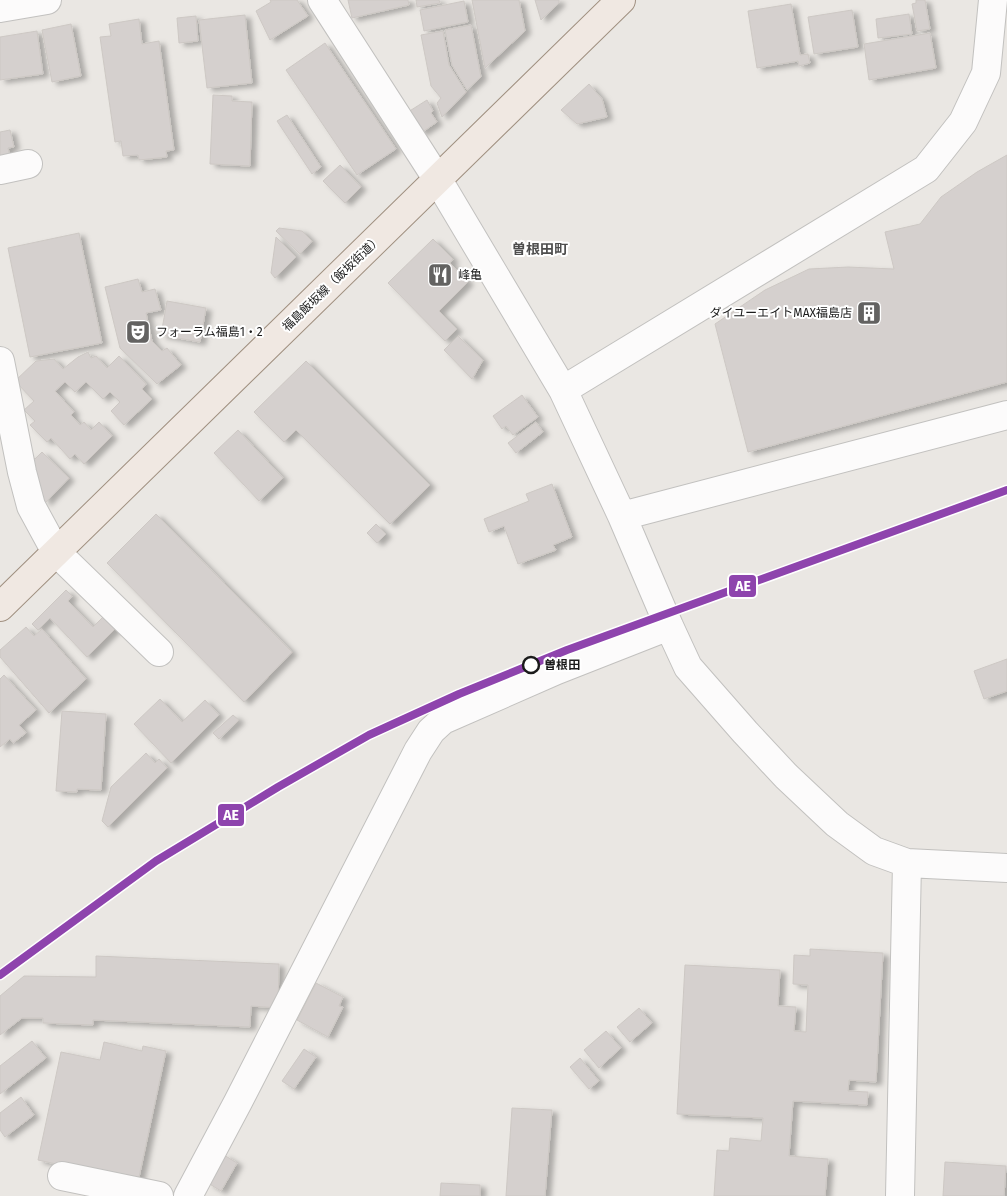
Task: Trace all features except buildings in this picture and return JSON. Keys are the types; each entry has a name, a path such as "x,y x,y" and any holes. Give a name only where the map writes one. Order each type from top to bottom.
{"main road":[{"name":"福島飯坂線（飯坂街道）","path":"0,607 621,0"}],"street":[{"path":"0,8 47,0"},
{"path":"322,0 438,180 562,390 622,516 688,667 786,776 836,824 866,846 874,851 907,863 1007,868"},
{"path":"562,390 926,169 963,122 997,71 993,0"},
{"path":"0,170 28,164"},
{"path":"0,360 22,472 31,506 56,552 159,652"},
{"path":"622,516 1007,415"},
{"path":"188,1196 418,752 431,732 443,720 557,670 669,626"},
{"path":"900,1196 907,863"},
{"path":"62,1176 159,1196"}],"transit line":[{"name":"AE","path":"0,975 156,861 278,787 369,735 459,694 567,650 1007,490"}],"place":[{"name":"峰亀","path":"440,275"},
{"name":"ダイユーエイトMAX福島店","path":"869,313"},
{"name":"フォーラム福島1・2","path":"138,332"},
{"name":"曽根田","path":"531,665"}],"district":[{"name":"曽根田町","path":"540,249"}]}
